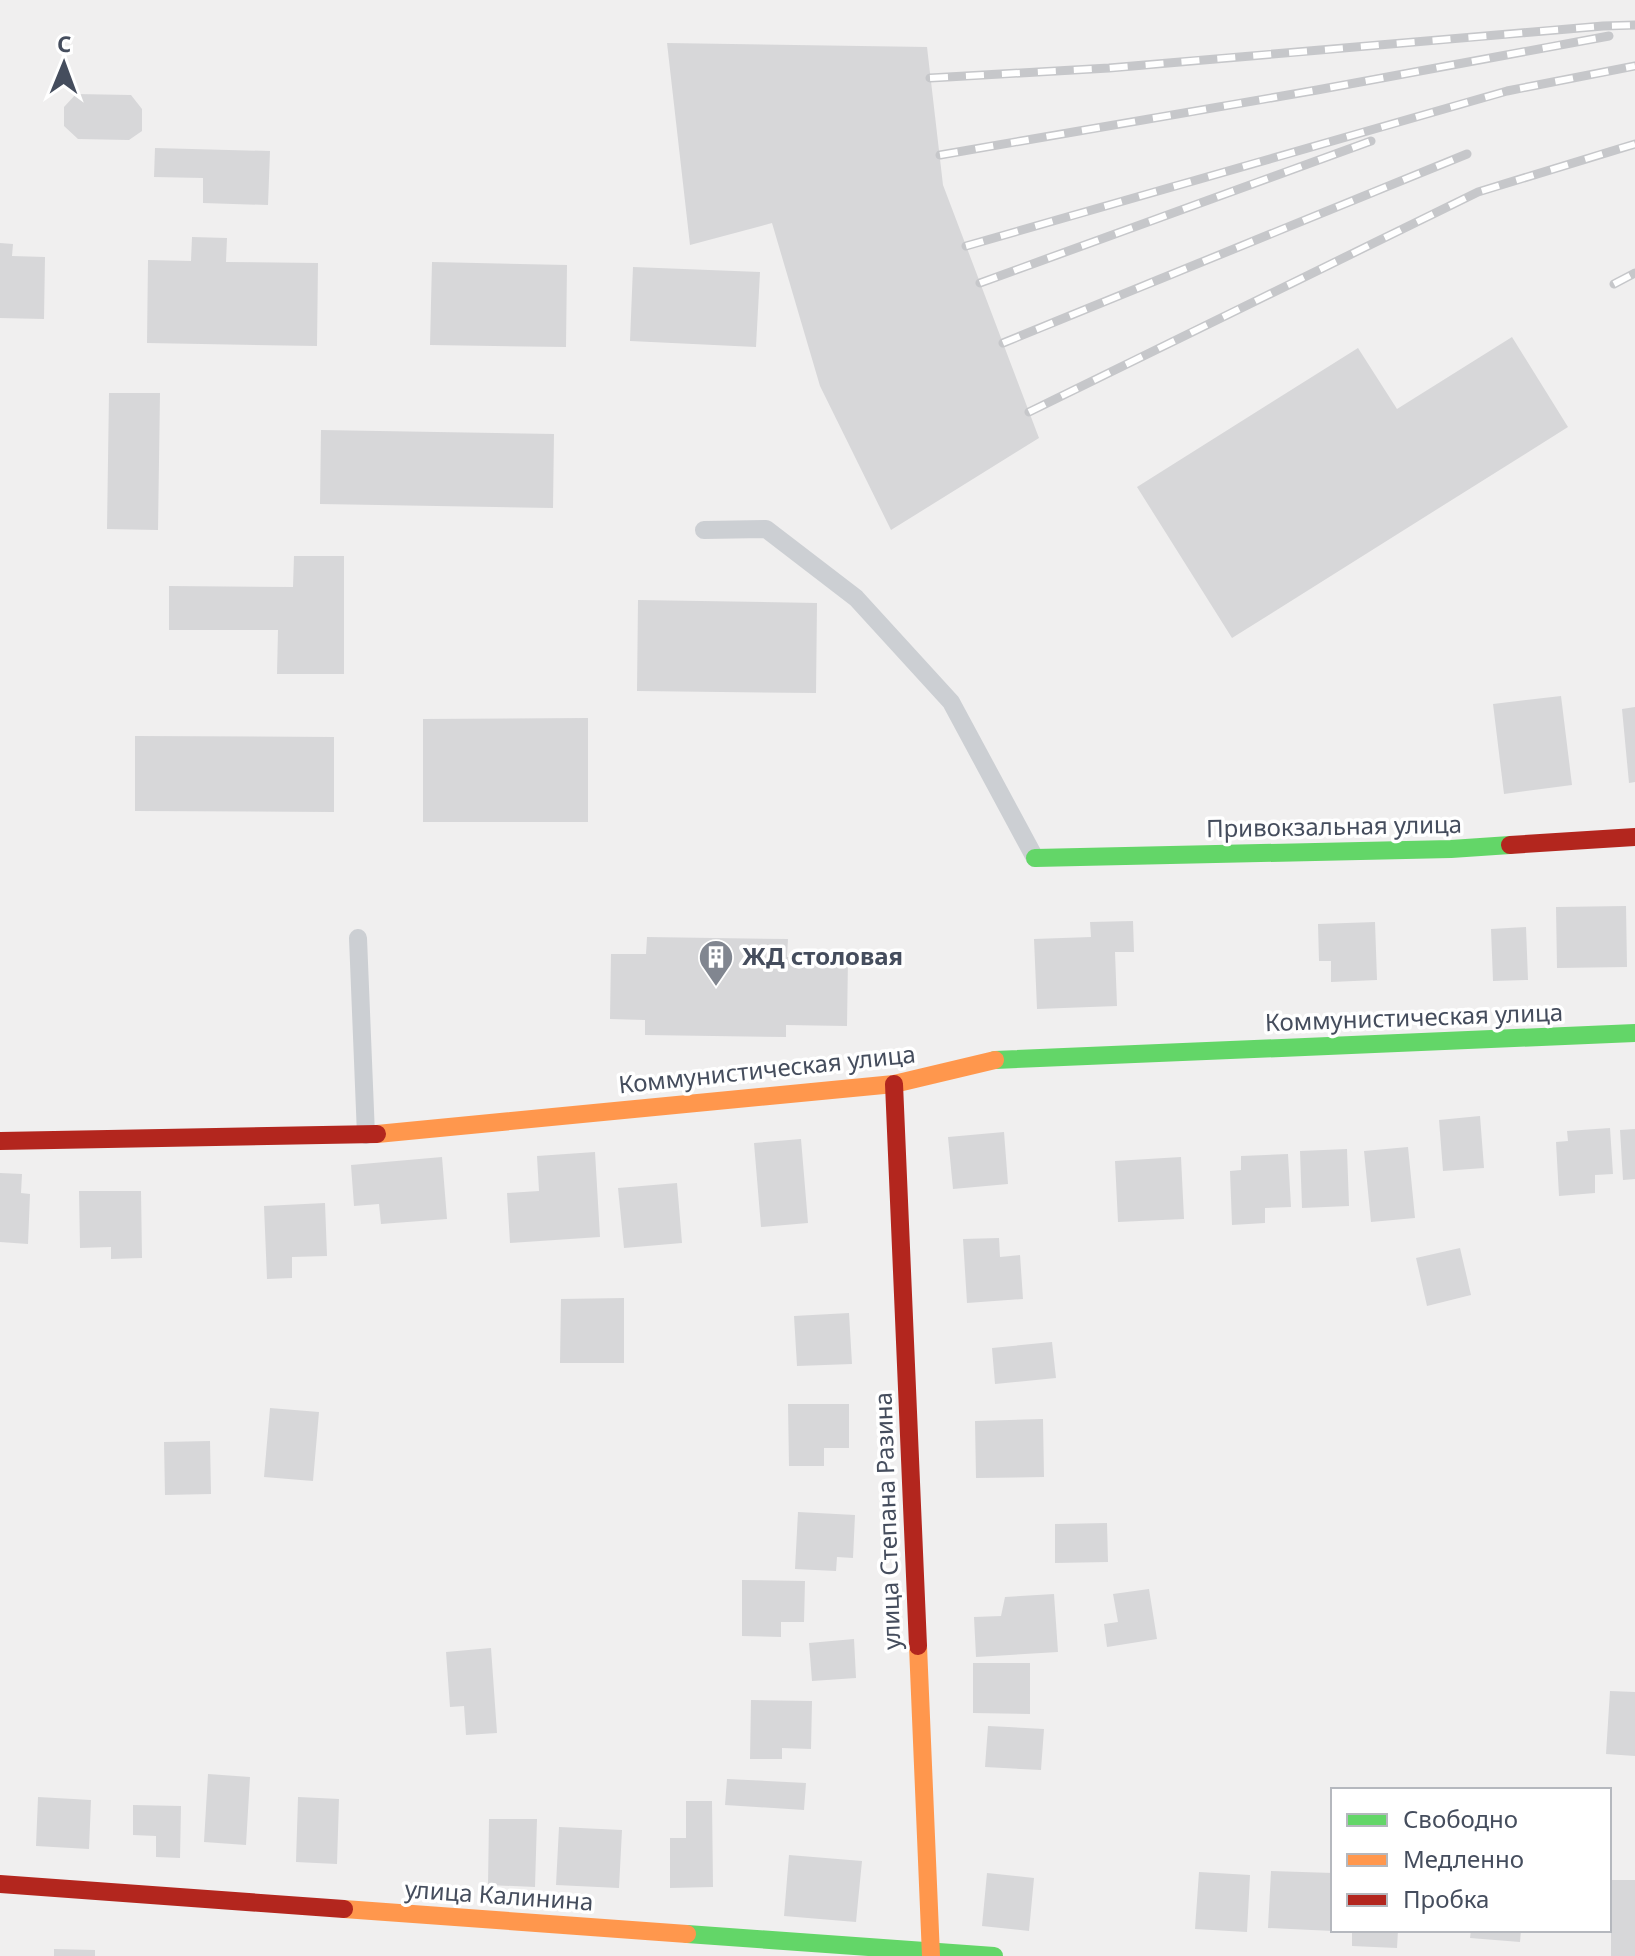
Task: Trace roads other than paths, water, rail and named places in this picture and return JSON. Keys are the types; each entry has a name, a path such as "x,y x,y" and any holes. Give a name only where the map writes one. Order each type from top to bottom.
{"street":[{"name":"Привокзальная улица","path":"1035,858 1451,849 1635,837"},
{"name":"Коммунистическая улица","path":"0,1141 366,1135 894,1084 995,1060 1635,1033"},
{"name":"улица Степана Разина","path":"894,1084 931,1954"},
{"name":"улица Калинина","path":"0,1884 931,1954 994,1956"}],"lane":[{"path":"704,530 766,529 856,598 951,702 1035,858"},
{"path":"358,938 366,1135"}],"railway":[{"path":"930,78 1109,68 1635,25"},
{"path":"940,155 1609,36"},
{"path":"966,246 1507,91 1635,66"},
{"path":"980,283 1371,141"},
{"path":"1029,412 1478,192 1635,144"},
{"path":"1003,343 1467,154"},
{"path":"1614,284 1635,273"}],"place":[{"name":"ЖД столовая","path":"716,988"}]}
